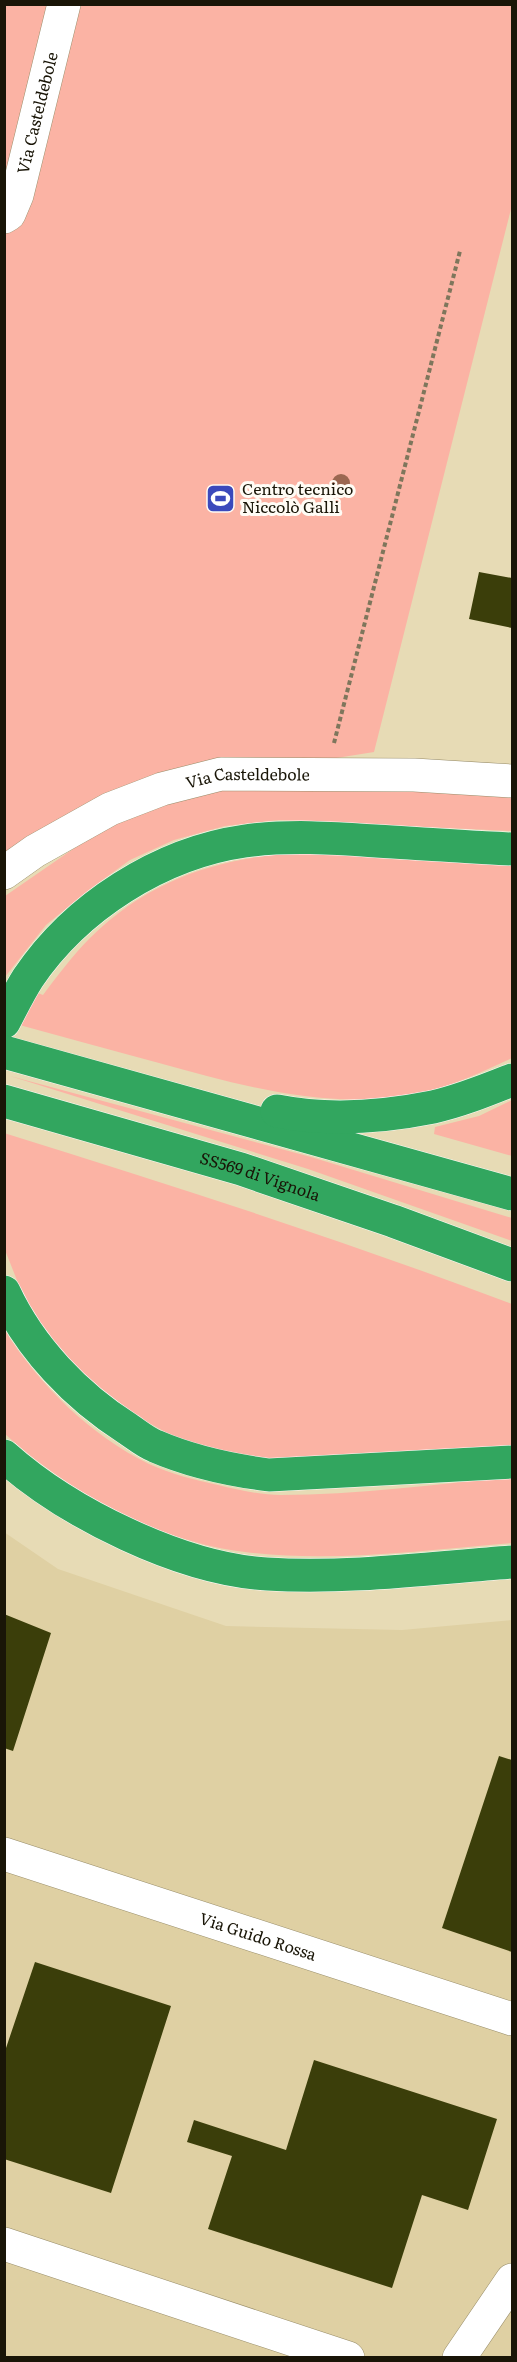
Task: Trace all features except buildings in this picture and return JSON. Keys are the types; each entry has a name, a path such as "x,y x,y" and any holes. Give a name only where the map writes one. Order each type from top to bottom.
{"highway":[{"path":"4,1022 28,978 72,926 105,900 163,866 212,848 245,841 290,838 513,849"},
{"path":"4,1052 513,1194"},
{"path":"70,1070 295,1115 340,1117 435,1107 513,1080"},
{"name":"SS569 di Vignola","path":"4,1101 242,1169 513,1265"},
{"path":"4,1292 46,1356 66,1380 92,1404 153,1445 193,1461 229,1470 269,1475 513,1462"},
{"path":"4,1456 64,1501 103,1521 162,1548 232,1569 265,1574 353,1574 513,1562"}],"street":[{"name":"Via Casteldebole","path":"4,217 9,214 16,195 64,4"},
{"name":"Via Casteldebole","path":"4,873 35,851 110,809 162,789 221,774 414,775 513,781"},
{"name":"Via Guido Rossa","path":"4,1854 513,2019"},
{"path":"4,2244 348,2358"},
{"path":"459,2358 513,2280"}],"path":[{"path":"326,773 460,251"}],"shaded area":[{"name":"Centro tecnico Niccolò Galli","path":"4,5 512,5 512,205 374,752 118,793 4,856"},
{"path":"270,785 512,794 512,831 279,820 225,826 174,840 130,860 90,889 46,925 5,977 5,896 105,827 171,800 223,788"},
{"path":"307,852 512,866 512,1058 458,1082 423,1092 390,1098 356,1100 323,1098 256,1088 5,1021 4,980 43,995 90,938 114,917 163,885 217,865"},
{"path":"10,1076 311,1157 512,1218 512,1241 308,1169"},
{"path":"512,1100 512,1156 434,1134 435,1127 479,1116"},
{"path":"4,1133 260,1215 512,1304 512,1445 342,1458 250,1458 178,1439 140,1418 79,1372 48,1336 24,1298 5,1250"},
{"path":"4,1329 33,1370 68,1407 106,1439 157,1468 233,1489 281,1495 367,1491 512,1477 512,1543 345,1556 278,1555 212,1546 180,1538 148,1526 116,1511 57,1476 5,1434"},
{"path":"4,1532 58,1569 226,1626 402,1630 512,1620 512,2357 5,2357"}],"place":[{"name":"Centro tecnico Niccolò Galli","path":"221,498"}]}
